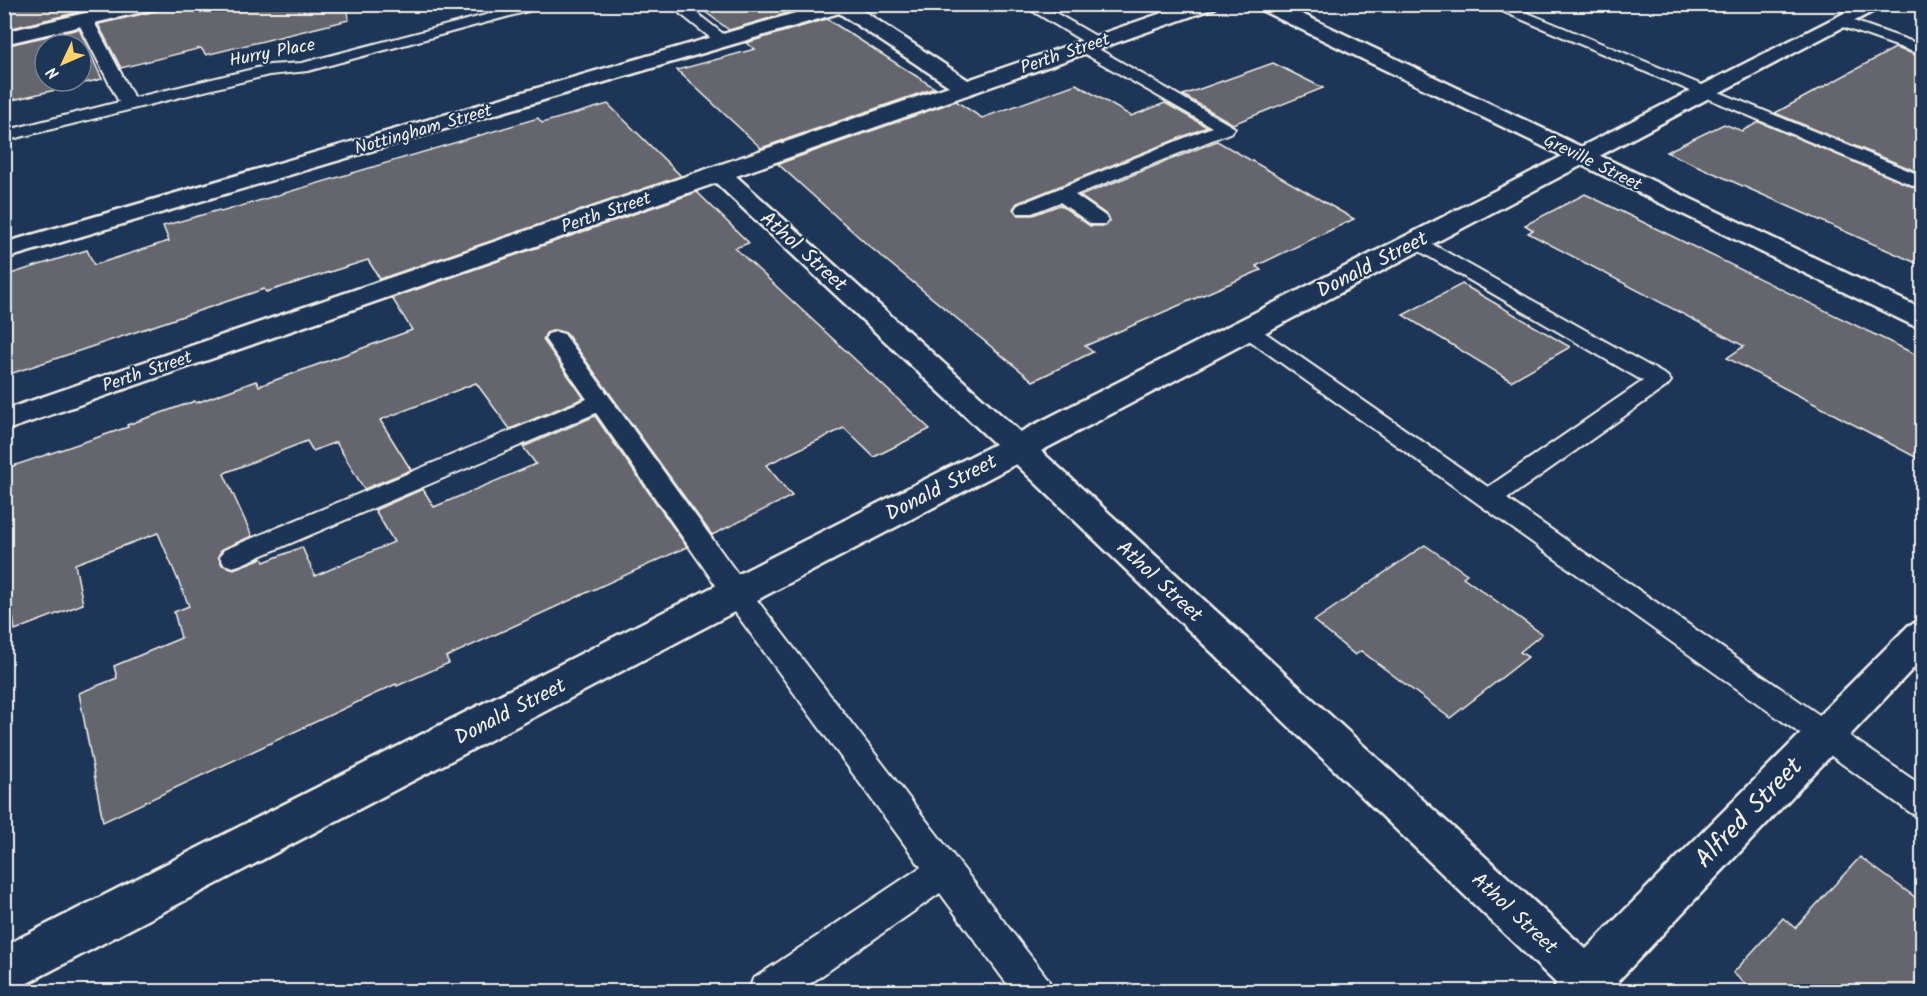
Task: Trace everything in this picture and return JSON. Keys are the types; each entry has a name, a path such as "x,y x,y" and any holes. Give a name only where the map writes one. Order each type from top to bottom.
{"street":[{"path":"4,38 152,4"},
{"name":"Perth Street","path":"4,421 1208,4"},
{"name":"Greville Street","path":"1264,4 1923,319"},
{"name":"Donald Street","path":"4,971 1878,4"},
{"path":"840,5 964,87"},
{"name":"Nottingham Street","path":"4,252 840,5"},
{"name":"Athol Street","path":"719,173 1017,448 1587,988"},
{"name":"Alfred Street","path":"1587,988 1823,735 1923,635"}],"lane":[{"name":"Hurry Place","path":"4,136 269,70 302,68 547,4"},
{"path":"675,4 723,40"},
{"path":"1025,208 1226,128 1089,45 1028,4"},
{"path":"1498,5 1703,94 1923,183"},
{"path":"85,20 129,105"},
{"path":"1845,22 1923,50"},
{"path":"1061,194 1098,220"},
{"path":"1416,241 1659,381 1489,499"},
{"path":"1246,330 1923,803"},
{"path":"556,339 737,594 1035,992"},
{"path":"233,557 602,402"},
{"path":"766,992 945,870"},
{"path":"4,984 6,992"}],"building":[{"path":"4,4 112,4 4,30"},
{"path":"163,4 347,4 349,20 206,55 201,48 121,68 98,24 160,10"},
{"path":"695,4 804,4 808,7 729,30"},
{"path":"827,19 935,88 761,148 677,70 755,49 746,43"},
{"path":"79,29 81,33 61,33"},
{"path":"33,39 33,93 42,93 4,102 4,46"},
{"path":"1895,48 1923,57 1923,174 1775,113"},
{"path":"93,59 102,79 93,81"},
{"path":"1273,63 1323,88 1233,124 1183,95"},
{"path":"1076,84 1131,116 1165,103 1207,127 1017,203 1013,209 1018,215 1033,215 1060,205 1090,226 1105,226 1110,220 1107,215 1080,196 1217,141 1354,219 1256,266 1261,270 1085,346 1093,352 1033,381 870,247 778,164 956,101 982,118"},
{"path":"608,104 681,176 380,279 368,260 266,292 264,289 4,376 4,276 87,250 94,265 169,241 163,226 219,210 221,212 538,118 542,123"},
{"path":"1759,122 1923,191 1923,266 1666,152 1724,124 1742,131"},
{"path":"697,192 749,243 735,248 930,429 874,457 844,428 766,465 792,496 712,535 566,333 555,330 546,333 543,340 584,398 510,429 476,383 380,420 411,470 364,489 336,442 313,451 307,441 227,472 224,474 252,536 222,549 218,556 222,565 234,569 262,558 264,562 302,547 315,576 394,542 375,510 423,489 434,507 536,464 523,447 595,416 687,547 446,657 449,663 397,686 396,684 103,822 79,693 117,678 114,666 181,638 174,612 189,606 158,533 75,564 83,604 15,630 4,555 4,469 256,381 259,386 412,330 392,298"},
{"path":"1585,194 1923,358 1923,461 1727,358 1744,346 1528,233 1533,230 1525,225"},
{"path":"1462,284 1570,347 1511,381 1403,315"},
{"path":"1425,545 1467,574 1463,577 1542,634 1520,652 1528,657 1450,718 1361,651 1355,655 1314,621"},
{"path":"1860,857 1923,903 1923,976 1911,992 1755,992 1733,973 1783,918 1795,928"}]}
